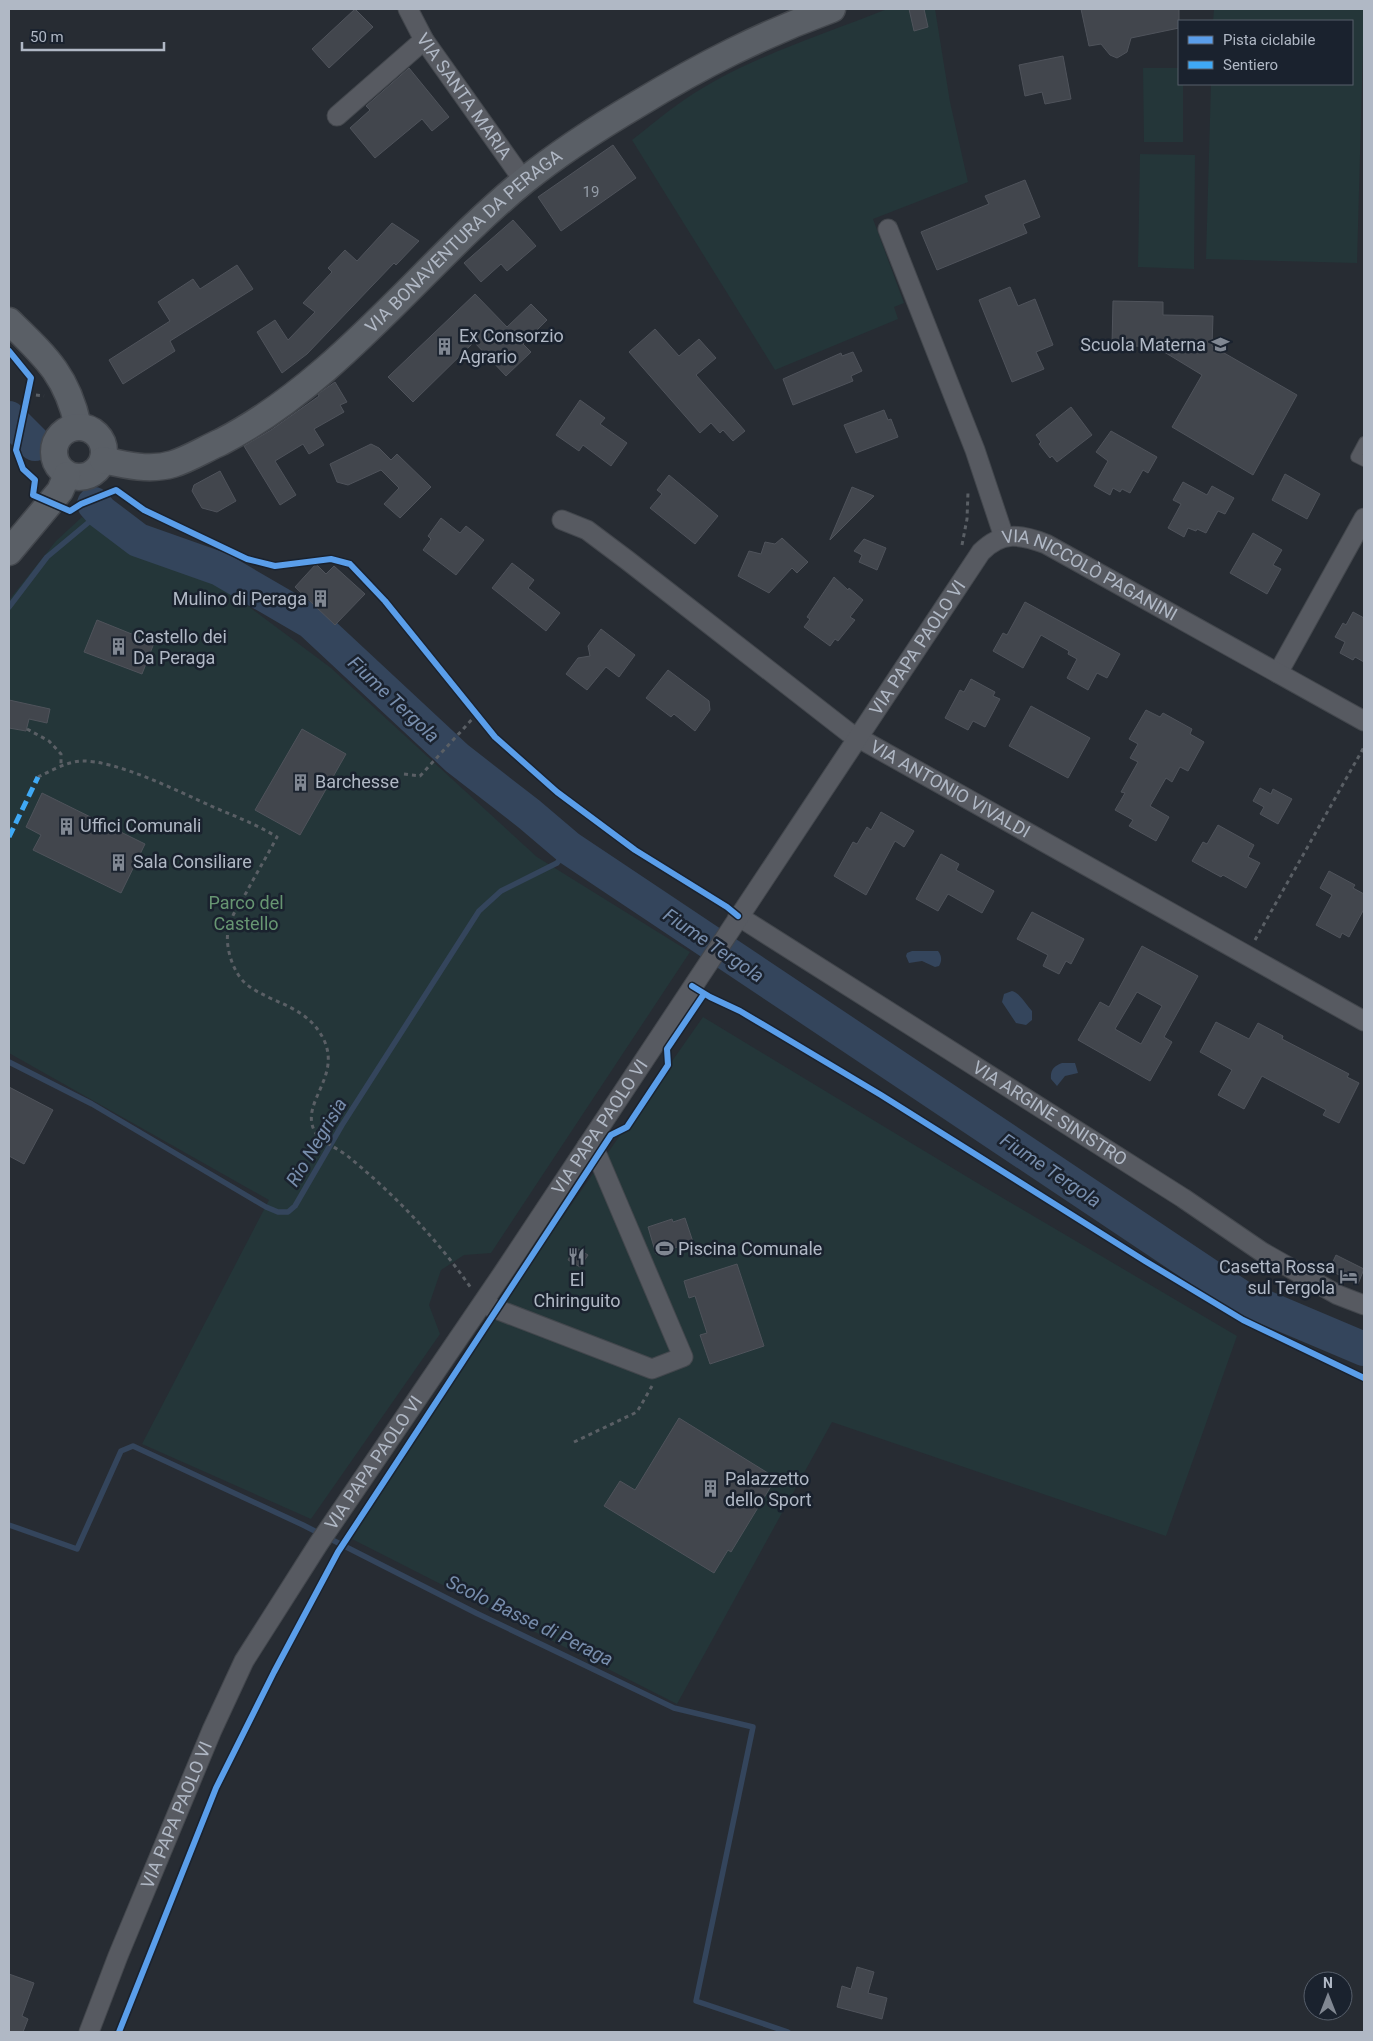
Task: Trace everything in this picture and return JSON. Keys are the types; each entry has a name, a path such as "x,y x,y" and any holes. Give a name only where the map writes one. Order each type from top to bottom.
{"main road":[{"name":"VIA BONAVENTURA DA PERAGA","path":"103,460 133,466 172,464 249,427 281,406 337,359 524,181 588,135 691,72 742,46 832,9"},
{"path":"9,321 49,360 58,373 69,393 78,426"},
{"path":"78,426 93,431 99,436 103,443 103,460 98,468 86,476 67,475 59,468 55,460 53,453 54,445 63,432 78,426"},
{"path":"9,552 60,491 67,475"}],"street":[{"name":"VIA SANTA MARIA","path":"408,9 424,40 524,181"},
{"path":"337,116 424,40"},
{"name":"VIA NICCOLÒ PAGANINI","path":"888,229 916,305 975,450 1004,536 1030,538 1046,544 1364,721"},
{"path":"1278,673 1364,518"},
{"name":"VIA ANTONIO VIVALDI","path":"562,520 587,530 857,737 1364,1022"},
{"name":"VIA PAPA PAOLO VI","path":"89,2032 118,1956 204,1748 244,1661 319,1543 482,1304 981,552 990,543 1004,536"},
{"name":"VIA ARGINE SINISTRO","path":"733,924 1183,1198 1262,1252 1338,1295 1364,1305"},
{"path":"482,1304 652,1369 683,1357 598,1157 587,1146"}],"lane":[{"path":"1364,442 1356,457 1364,461"}],"path":[{"path":"959,554 967,520 967,488"},
{"path":"404,774 420,776 476,715"},
{"path":"27,729 49,741 61,754 61,766"},
{"path":"1251,946 1364,746"},
{"path":"38,777 61,766 80,761 109,765 168,786 254,823 277,837 237,908 228,930 230,954 244,983 257,992 305,1015 316,1026 324,1040 329,1057 328,1071 315,1099 312,1111 314,1131 320,1138 342,1151 376,1180 424,1228 457,1268 482,1304"},
{"path":"574,1442 637,1412 664,1364"}],"green space":[{"path":"887,9 935,9 950,102 968,182 873,219 904,303 894,307 898,319 775,370 632,140 684,100 731,72 782,49"},
{"path":"1214,9 1364,9 1357,263 1206,259 1211,85 1353,85 1353,20 1213,20"},
{"path":"1143,68 1178,68 1178,85 1183,85 1183,142 1144,142"},
{"path":"1140,154 1195,155 1194,269 1138,267"},
{"name":"Parco del Castello","path":"82,517 133,551 212,579 331,668 537,857 690,952 491,1253 464,1255 441,1270 429,1305 440,1334 311,1519 142,1444 269,1200 9,1053 9,600 56,541"},
{"path":"703,1017 974,1181 1237,1336 1166,1536 832,1422 677,1704 352,1539 400,1449"}],"water":[{"path":"912,951 938,951 941,957 939,966 935,967 922,961 909,963 906,956 907,953"},
{"path":"1012,991 1032,1011 1032,1020 1026,1025 1016,1023 1002,1002 1004,994"},
{"path":"1062,1063 1075,1063 1078,1073 1065,1076 1057,1086 1051,1079 1051,1073 1055,1067"}],"building":[{"path":"355,9 373,27 329,68 312,49"},
{"path":"909,9 924,9 928,27 914,31"},
{"path":"1081,9 1179,9 1178,28 1131,38 1127,52 1117,58 1110,55 1101,44 1089,46"},
{"path":"1063,56 1071,99 1045,104 1042,92 1025,96 1019,65"},
{"path":"409,68 449,117 432,131 422,119 375,158 350,128 370,110 366,106"},
{"path":"613,145 636,178 561,231 538,197"},
{"path":"1025,180 1040,217 1023,224 1027,233 937,270 921,232 989,204 985,196"},
{"path":"513,220 536,246 507,271 501,264 481,282 464,263"},
{"path":"392,223 419,241 396,265 394,263 307,354 282,373 257,332 275,320 288,340 315,312 303,303 332,272 328,268 345,250 357,261"},
{"path":"237,265 253,289 170,341 175,351 123,384 109,360 170,321 158,302 193,279 200,289"},
{"path":"1010,287 1018,306 1035,299 1053,345 1036,352 1044,369 1012,382 979,300"},
{"name":"Ex Consorzio Agrario","path":"475,294 507,327 531,304 547,320 523,344 531,352 506,376 474,342 413,402 388,377"},
{"path":"1113,301 1163,302 1163,315 1213,316 1212,346 1297,395 1253,475 1172,427 1202,375 1156,347 1112,345"},
{"path":"655,329 679,356 699,339 716,358 696,375 745,431 733,441 723,430 720,433 711,423 700,433 629,352"},
{"path":"853,352 862,371 851,376 853,381 793,405 783,379 841,353 842,356"},
{"path":"335,382 347,402 340,405 344,412 314,429 324,445 309,454 303,444 275,461 296,495 280,505 244,446 271,430 319,396 318,394"},
{"path":"580,400 605,418 600,424 627,443 611,466 583,445 579,451 556,435"},
{"path":"1071,407 1092,435 1057,462 1052,456 1050,458 1039,444 1041,442 1036,435"},
{"path":"884,410 888,420 891,419 898,437 856,453 844,425"},
{"path":"1111,431 1157,457 1148,473 1143,470 1130,493 1122,489 1120,492 1113,488 1110,495 1094,486 1108,461 1096,452"},
{"path":"371,444 379,448 391,460 397,454 431,487 400,518 384,504 399,488 381,470 348,485 337,482 330,464"},
{"path":"220,471 236,501 217,512 202,508 192,491 194,485"},
{"path":"1285,474 1320,494 1307,519 1272,500"},
{"path":"669,475 718,516 695,544 650,508 662,494 657,490"},
{"path":"1183,482 1207,495 1212,486 1234,498 1225,514 1218,511 1206,533 1188,528 1184,537 1168,528 1181,504 1173,500"},
{"path":"852,487 874,496 830,540 830,539"},
{"path":"441,518 460,533 466,526 484,540 456,575 423,550 431,539 428,536"},
{"path":"1253,533 1282,550 1273,565 1281,569 1267,594 1230,573"},
{"path":"782,538 808,562 797,573 792,568 769,593 738,576 749,551 761,554 765,542 775,544"},
{"path":"864,539 886,548 877,570 859,562 862,555 854,551"},
{"path":"512,563 534,580 528,588 560,613 546,631 492,588"},
{"path":"316,564 326,574 334,566 365,594 335,625 295,587"},
{"path":"834,577 863,600 850,617 855,620 838,641 835,639 830,646 804,627 810,619 807,617"},
{"path":"1025,602 1120,654 1107,678 1097,673 1088,690 1067,678 1077,659 1068,654 1069,651 1041,635 1023,668 993,651 1003,633 1007,635"},
{"path":"1353,612 1364,618 1364,662 1355,657 1353,660 1340,653 1345,642 1335,637 1343,623 1346,625"},
{"name":"Castello dei Da Peraga","path":"97,620 154,643 142,674 84,652"},
{"path":"601,629 635,655 619,677 606,667 587,690 566,674 578,658 590,656 588,646"},
{"path":"668,670 709,701 710,710 695,731 674,714 671,717 646,698"},
{"path":"971,679 995,692 993,696 1000,699 985,727 973,721 968,730 945,718 960,690 964,692"},
{"path":"9,700 50,709 47,723 29,719 26,731 9,728"},
{"path":"1031,706 1090,738 1068,778 1009,746"},
{"path":"1146,710 1160,717 1163,713 1192,729 1190,734 1204,742 1188,771 1180,767 1172,782 1166,778 1150,806 1169,817 1156,841 1129,826 1133,820 1115,810 1125,793 1121,792 1138,762 1130,758 1138,744 1129,739"},
{"name":"Barchesse","path":"302,729 346,754 300,835 255,810"},
{"path":"1260,788 1271,794 1273,789 1292,799 1278,824 1260,814 1264,807 1253,801"},
{"path":"42,793 145,844 121,893 33,850 41,835 26,827"},
{"path":"881,812 914,831 904,847 895,841 866,895 834,876 853,842 857,844 867,827 871,830"},
{"path":"1218,825 1254,845 1248,857 1260,863 1246,888 1192,861 1203,842 1207,844"},
{"path":"941,854 959,864 956,870 994,891 982,913 948,894 938,911 916,899"},
{"path":"1329,871 1355,885 1353,888 1364,894 1364,909 1349,937 1342,933 1340,938 1316,925 1332,895 1320,888"},
{"path":"1032,912 1084,939 1071,964 1066,961 1059,974 1043,966 1048,955 1017,939"},
{"path":"1142,946 1198,976 1164,1037 1172,1042 1150,1081 1078,1040 1100,1002 1109,1007","holes":["1137,992 1162,1006 1141,1044 1115,1029"]},
{"path":"1216,1022 1249,1039 1258,1023 1283,1036 1282,1039 1349,1074 1347,1077 1359,1083 1339,1123 1323,1115 1326,1110 1262,1076 1244,1109 1218,1095 1232,1070 1200,1052"},
{"path":"9,1087 53,1110 24,1164 9,1156"},
{"path":"685,1218 693,1242 656,1254 648,1227 672,1219 673,1222"},
{"path":"575,1247 588,1255 580,1267 568,1260"},
{"path":"1336,1255 1364,1269 1358,1284 1329,1270"},
{"path":"737,1264 764,1346 710,1364 700,1335 707,1333 695,1296 689,1298 684,1281"},
{"name":"Palazzetto dello Sport","path":"679,1418 776,1478 731,1552 728,1550 714,1573 604,1506 620,1481 635,1490"},
{"path":"857,1967 874,1972 868,1993 887,1998 882,2019 837,2007 842,1986 851,1989"},
{"path":"9,1974 34,1983 22,2016 28,2019 23,2032 9,2032"}],"waterway":[{"name":"Fiume Tergola","path":"9,418 35,444"},
{"name":"Fiume Tergola","path":"94,504 101,512 138,540 220,569 311,622 457,758 569,848 1241,1297 1364,1349"},
{"path":"9,607 47,557 101,512"},
{"name":"Rio Negrisia","path":"9,1062 92,1104 266,1207 278,1212 288,1212 295,1206 342,1125 479,911 501,891 557,863 569,848"},
{"name":"Scolo Basse di Peraga","path":"9,1525 77,1549 121,1451 133,1446 303,1525 476,1613 674,1708 753,1727 696,2001 788,2032"}],"marked path":[{"path":"9,837 38,777"}],"cycle path":[{"path":"9,351 31,378 16,450 23,469 35,480 33,495 70,511 81,504 116,490 144,510 247,559 275,566 331,559 350,564 385,601 495,737 557,792 635,850 727,907 738,916"},
{"path":"692,986 740,1011 881,1095 1145,1261 1243,1320 1364,1378"},
{"path":"119,2032 216,1788 274,1672 338,1552 611,1135 627,1127 668,1065 667,1049 704,994"}],"place":[{"name":"Scuola Materna","path":"1220,345"},
{"name":"Ex Consorzio Agrario","path":"445,346"},
{"name":"Mulino di Peraga","path":"321,599"},
{"name":"Castello dei Da Peraga","path":"119,647"},
{"name":"Barchesse","path":"301,782"},
{"name":"Uffici Comunali","path":"66,826"},
{"name":"Sala Consiliare","path":"119,862"},
{"name":"Piscina Comunale","path":"664,1249"},
{"name":"El Chiringuito","path":"577,1257"},
{"name":"Casetta Rossa sul Tergola","path":"1349,1277"},
{"name":"Palazzetto dello Sport","path":"711,1489"}]}
